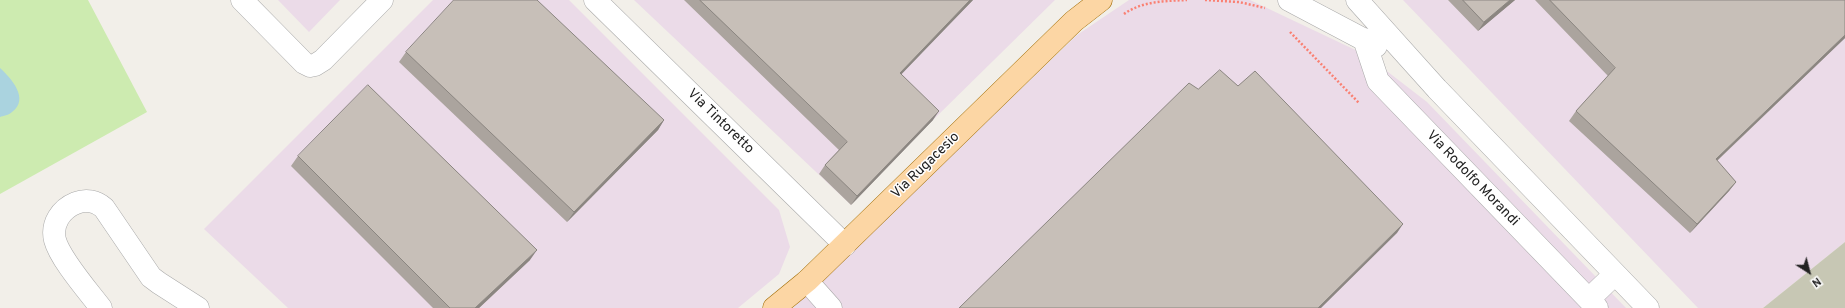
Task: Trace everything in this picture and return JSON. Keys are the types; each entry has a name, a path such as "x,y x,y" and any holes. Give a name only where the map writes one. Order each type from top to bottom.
{"main road":[{"name":"Via Rugacesio","path":"1074,21 1087,0"},
{"name":"Via Rugacesio","path":"774,308 807,281 845,245 1074,21 1101,0"}],"street":[{"path":"242,0 304,63 310,66 315,66 323,60 382,0"},
{"name":"Via Tintoretto","path":"595,0 845,245"},
{"path":"1289,0 1364,39 1394,57 1437,89"},
{"path":"1357,0 1437,89 1648,308"},
{"name":"Via Rodolfo Morandi","path":"1364,39 1378,81 1593,304"},
{"path":"101,308 63,256 55,240 55,225 59,217 63,211 76,203 92,202 104,208 151,277 192,306"},
{"path":"1593,304 1615,274"},
{"path":"807,281 831,308"}],"path":[{"path":"1205,0 1239,2 1267,9"}],"shaded area":[{"path":"278,0 340,0 309,32"},
{"path":"433,0 569,0 779,210 790,247 779,274 738,308 288,308 204,229"},
{"path":"634,0 1055,0 933,120 851,205"},
{"path":"1129,0 1250,0 1366,55 1427,102 1626,308 793,308 1077,35"},
{"path":"1403,0 1845,0 1845,242 1763,308 1698,308"},
{"path":"1845,242 1845,308 1763,308"}],"green space":[{"path":"0,0 88,0 147,112 0,194"}],"water":[{"path":"0,68 9,77 17,89 19,101 17,107 12,112 8,115 0,117"}],"building":[{"path":"454,0 537,0 664,120 574,212 406,52"},
{"path":"700,0 970,0 900,73 939,111 857,196 825,165 847,142"},
{"path":"1463,0 1510,0 1484,22"},
{"path":"1550,0 1845,0 1845,35 1716,159 1736,182 1697,224 1576,111 1615,68"},
{"path":"1220,70 1238,86 1255,71 1403,224 1318,308 959,308 1189,83 1198,89"},
{"path":"368,85 537,250 475,308 450,308 298,156"}]}
